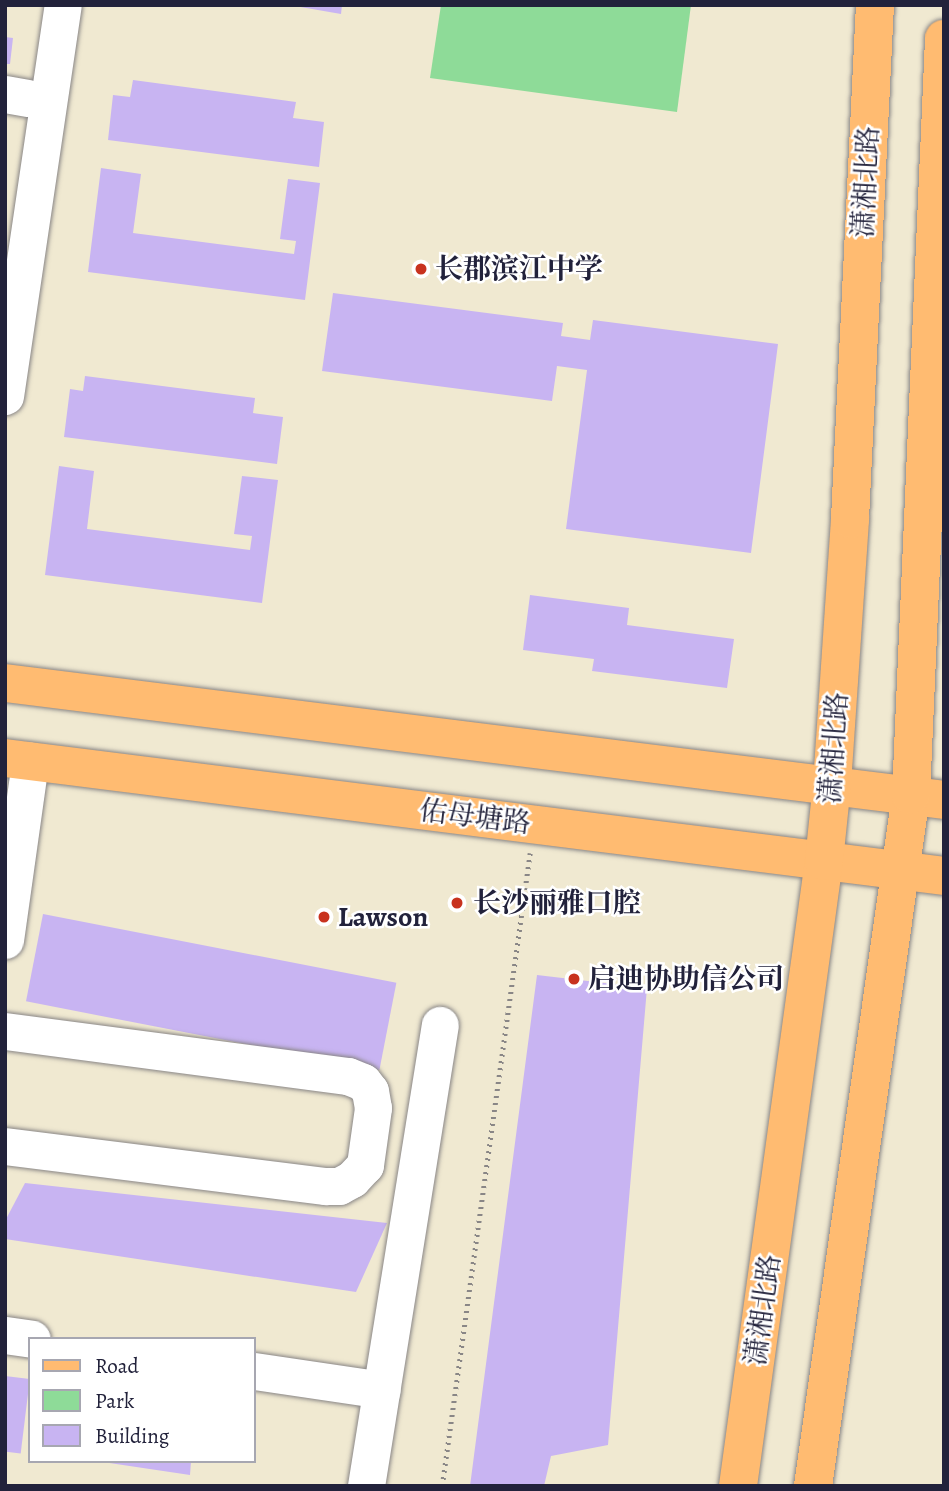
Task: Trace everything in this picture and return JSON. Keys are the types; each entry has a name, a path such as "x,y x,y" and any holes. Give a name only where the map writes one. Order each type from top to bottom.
{"main road":[{"name":"潇湘北路","path":"738,1486 824,861 832,784 850,519 875,5"},
{"path":"813,1486 903,871 928,798 944,39"},
{"path":"13,678 928,798"},
{"name":"佑母塘路","path":"18,759 944,876"}],"street":[{"path":"5,234 15,195 17,96 39,5"},
{"path":"5,396 64,5"},
{"path":"5,940 18,759"},
{"path":"366,1486 440,1025"},
{"path":"5,1031 348,1076 363,1082 370,1091 373,1108 361,1171 339,1185 325,1186 5,1146"},
{"path":"369,1135 421,1143"},
{"path":"5,1335 28,1338"},
{"path":"256,1371 382,1390"}],"path":[{"path":"442,1486 534,824"}],"green space":[{"path":"441,5 691,5 677,112 430,78"}],"building":[{"path":"289,5 342,5 341,14"},
{"path":"5,37 13,38 10,64 5,64"},
{"path":"133,80 296,102 293,118 324,122 319,167 108,140 113,95 130,97"},
{"path":"101,168 141,174 133,233 294,254 296,241 280,239 288,179 320,183 305,300 88,272"},
{"path":"333,293 563,323 561,336 590,340 593,320 778,344 751,553 566,529 587,370 557,366 552,401 322,371"},
{"path":"85,376 255,398 253,413 283,417 277,464 64,437 70,389 83,391"},
{"path":"59,466 94,471 87,529 250,550 252,536 234,534 242,476 278,480 262,603 45,575"},
{"path":"530,595 629,608 627,625 734,639 727,688 592,671 594,659 523,650"},
{"path":"43,914 396,983 379,1070 26,1001"},
{"path":"537,975 647,988 608,1445 551,1456 544,1486 470,1486"},
{"path":"25,1183 387,1223 356,1292 5,1239 5,1221"},
{"path":"5,1376 28,1379 21,1453 5,1452"},
{"path":"109,1463 191,1463 190,1475"}],"place":[{"name":"长郡滨江中学","path":"421,269"},
{"name":"长沙丽雅口腔","path":"457,903"},
{"name":"Lawson","path":"324,917"},
{"name":"启迪协助信公司","path":"574,979"}]}
